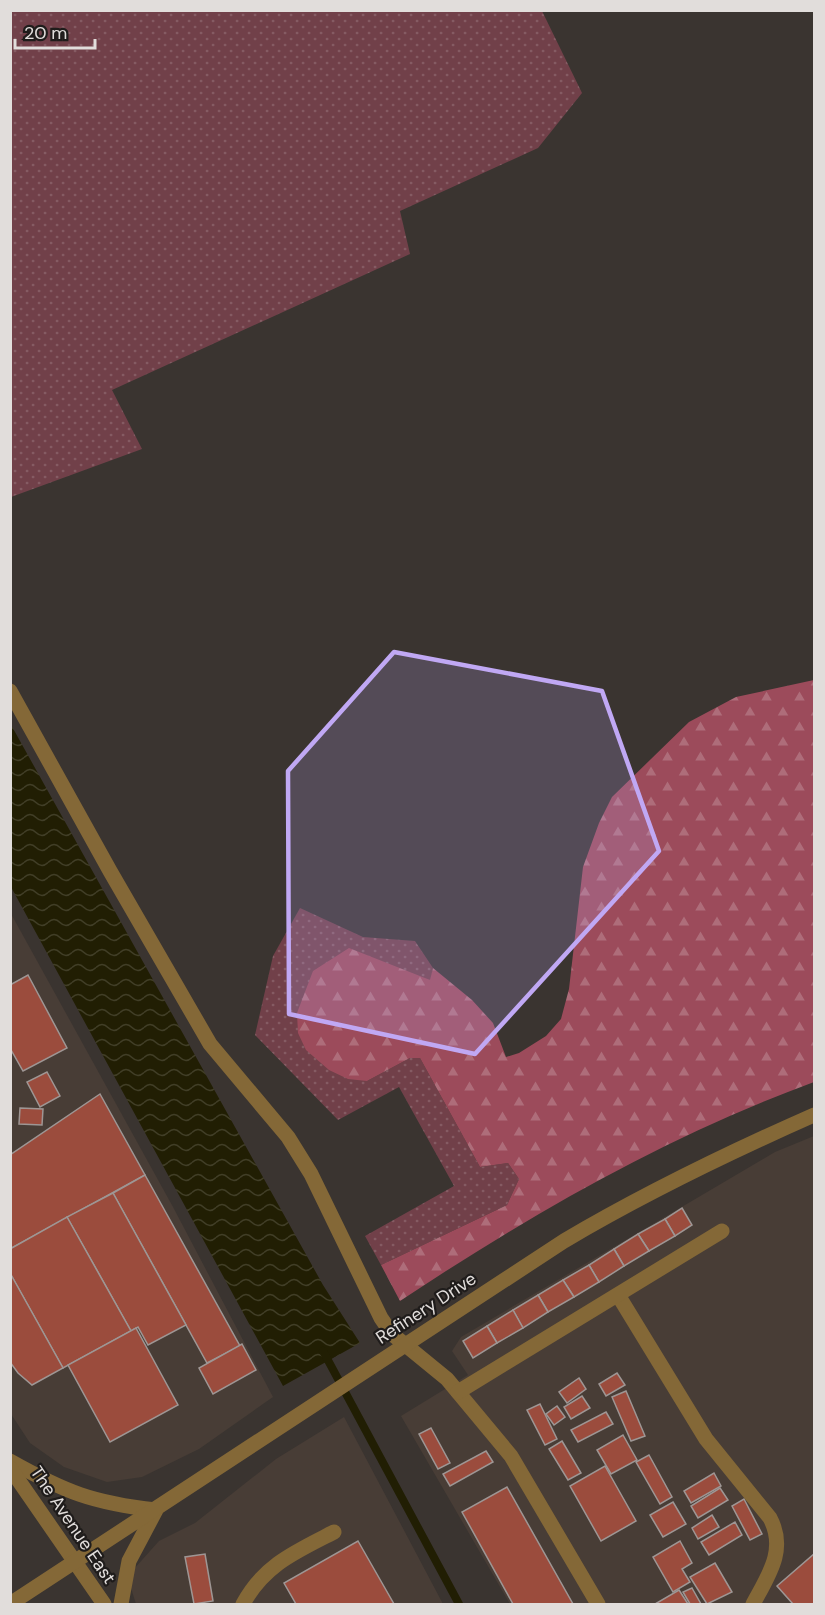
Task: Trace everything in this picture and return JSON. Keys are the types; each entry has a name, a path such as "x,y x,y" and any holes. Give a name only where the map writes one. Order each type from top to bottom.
{"street":[{"path":"10,691 210,1044 288,1137 311,1173 381,1318 392,1334 447,1379 511,1456 598,1605"},
{"name":"Refinery Drive","path":"10,1604 376,1363 629,1202 814,1115"},
{"path":"458,1392 722,1231"},
{"path":"618,1295 706,1438 770,1518 777,1532 775,1558 753,1605"},
{"path":"10,1461 79,1496 111,1505 156,1510"},
{"name":"The Avenue East","path":"10,1468 104,1605"},
{"name":"The Avenue East","path":"121,1605 122,1588 129,1561 156,1510"},
{"path":"243,1605 258,1580 284,1558 334,1532"}],"highlighted area":[{"path":"394,652 602,691 659,851 475,1054 289,1014 288,771"}],"shaded area":[{"path":"11,10 542,11 582,93 538,148 400,211 410,254 112,390 142,449 11,497"},
{"path":"300,908 363,937 415,941 433,968 431,980 367,1081 410,1058 420,1058 480,1167 508,1163 519,1179 507,1205 381,1265 365,1236 454,1186 399,1087 338,1120 255,1035 273,956"},
{"path":"10,912 173,1207 273,1397 199,1449 142,1477 107,1482 64,1467 30,1443 11,1414"},
{"path":"814,1136 814,1604 510,1604 401,1416 468,1375 452,1351 461,1337 775,1152"},
{"path":"344,1417 443,1604 136,1604 131,1588 134,1569 159,1541 195,1523 276,1459"}],"green space":[{"path":"814,680 814,1082 706,1127 601,1179 499,1238 400,1301 381,1265 507,1205 519,1179 508,1163 480,1167 420,1058 410,1058 367,1081 348,1079 329,1070 306,1050 298,1033 297,1013 313,971 349,948 430,980 433,968 472,1000 493,1023 506,1057 519,1053 546,1036 561,1019 569,989 583,867 599,823 612,797 689,722 736,697"}],"water":[{"path":"10,723 323,1285 360,1343 283,1386 11,887"}],"building":[{"path":"28,975 67,1048 23,1071 10,1048 10,985"},
{"path":"47,1072 60,1096 40,1107 27,1082"},
{"path":"100,1094 145,1175 10,1249 10,1155"},
{"path":"20,1108 43,1109 42,1125 19,1124"},
{"path":"145,1175 240,1346 207,1363 113,1193"},
{"path":"113,1193 186,1325 148,1345 138,1327 131,1331 67,1217"},
{"path":"682,1208 692,1225 675,1236 665,1219"},
{"path":"67,1217 131,1331 63,1368 10,1273 10,1249"},
{"path":"665,1219 675,1236 649,1251 638,1234"},
{"path":"638,1234 649,1251 624,1266 614,1249"},
{"path":"614,1249 624,1266 599,1282 589,1265"},
{"path":"589,1265 599,1282 574,1297 563,1280"},
{"path":"10,1273 63,1368 32,1385 18,1373 10,1362"},
{"path":"563,1280 574,1297 548,1312 538,1295"},
{"path":"538,1295 548,1312 523,1328 513,1310"},
{"path":"513,1310 523,1328 497,1343 487,1326"},
{"path":"487,1326 497,1343 473,1358 463,1341"},
{"path":"136,1328 178,1405 110,1442 68,1365"},
{"path":"242,1344 256,1370 213,1394 199,1368"},
{"path":"617,1373 625,1385 606,1396 599,1384"},
{"path":"579,1378 586,1389 567,1403 559,1392"},
{"path":"626,1391 645,1436 631,1441 612,1397"},
{"path":"582,1396 590,1408 571,1419 564,1407"},
{"path":"540,1404 557,1439 545,1445 527,1410"},
{"path":"557,1406 565,1417 554,1425 546,1414"},
{"path":"606,1412 613,1424 578,1442 571,1430"},
{"path":"431,1428 450,1463 438,1469 419,1434"},
{"path":"623,1435 637,1460 611,1474 597,1450"},
{"path":"562,1441 581,1473 568,1480 549,1449"},
{"path":"486,1451 493,1462 450,1486 443,1474"},
{"path":"649,1455 672,1497 660,1504 636,1462"},
{"path":"605,1466 636,1521 601,1541 570,1486"},
{"path":"714,1473 721,1486 691,1503 684,1491"},
{"path":"507,1487 573,1604 513,1604 462,1512"},
{"path":"720,1488 728,1500 698,1518 691,1506"},
{"path":"744,1499 762,1534 750,1540 732,1506"},
{"path":"673,1502 686,1524 663,1537 650,1515"},
{"path":"712,1515 719,1527 698,1539 692,1528"},
{"path":"735,1522 742,1535 709,1555 701,1542"},
{"path":"358,1541 394,1604 296,1604 284,1583"},
{"path":"680,1541 692,1563 682,1569 690,1582 673,1592 653,1557"},
{"path":"205,1554 213,1601 194,1604 185,1557"},
{"path":"814,1554 814,1604 793,1604 777,1586"},
{"path":"715,1563 732,1592 707,1604 690,1577"},
{"path":"692,1588 701,1604 690,1604 683,1592"},
{"path":"679,1590 688,1604 655,1604"}],"waterway":[{"path":"323,1351 459,1604"}]}
